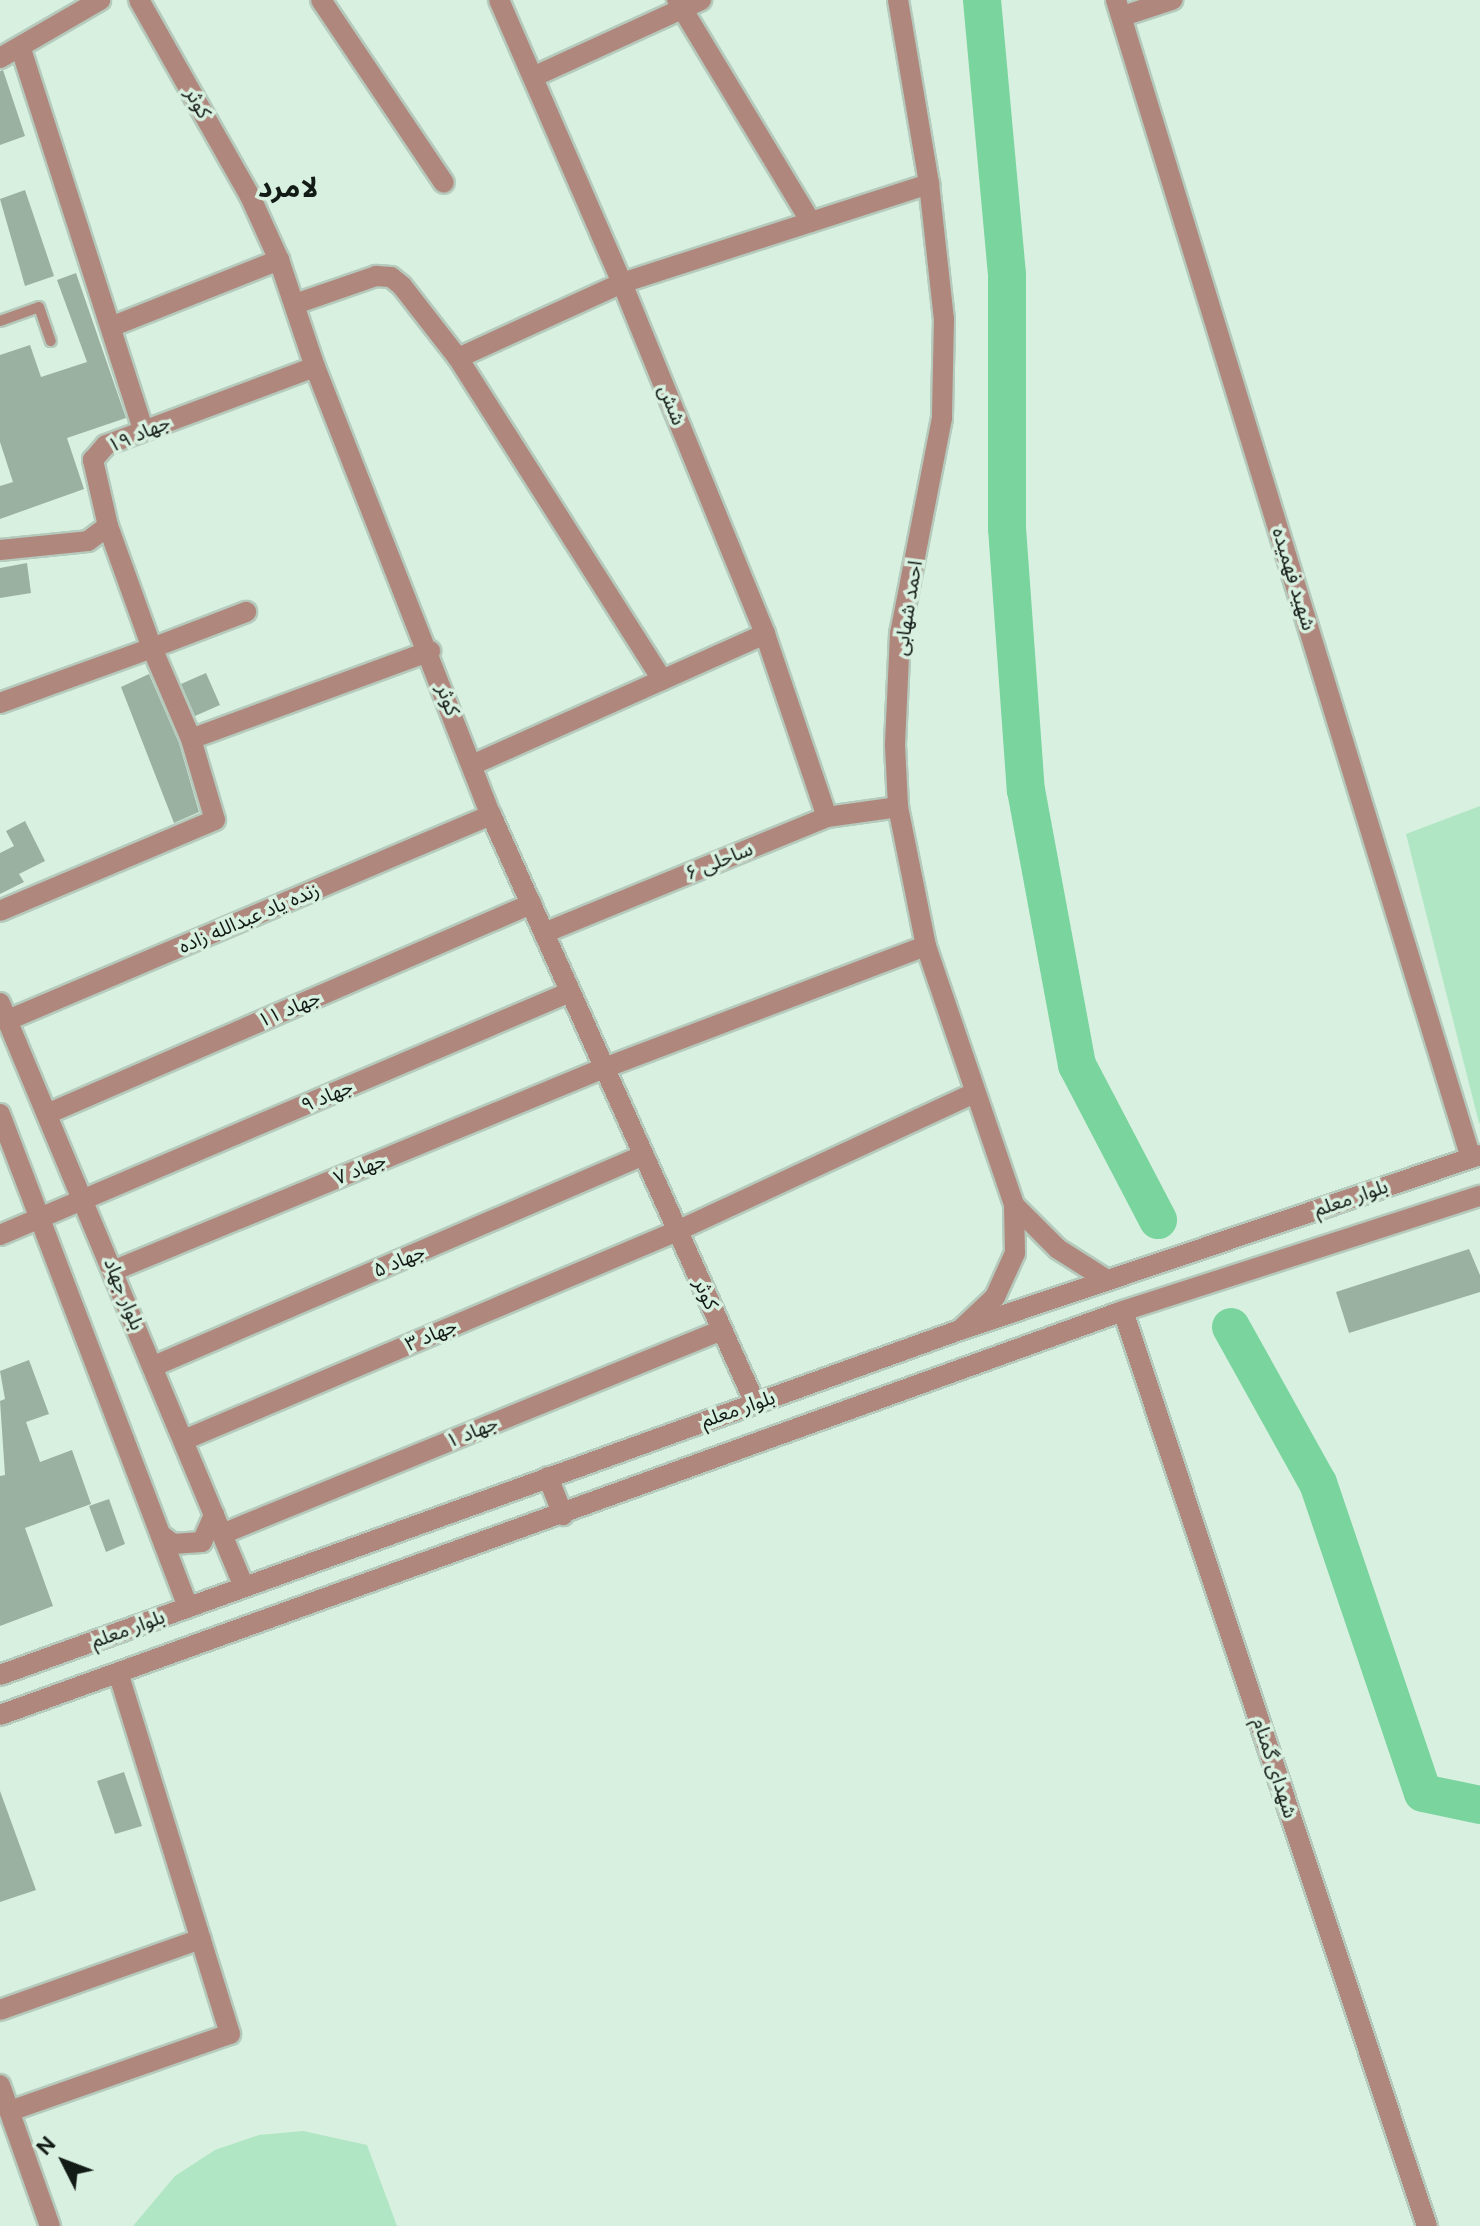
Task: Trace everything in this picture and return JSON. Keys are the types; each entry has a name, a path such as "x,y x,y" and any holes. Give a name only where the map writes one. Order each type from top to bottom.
{"street":[{"path":"0,58 21,49 100,0"},
{"name":"کوثر","path":"139,0 250,196 298,303 315,367 430,651 491,815 755,1403"},
{"path":"321,0 444,183"},
{"name":"شش","path":"499,0 622,283 765,634 827,817"},
{"name":"احمد شهابی","path":"898,0 929,184 944,319 942,418 900,634 898,807 926,946 1014,1205 1015,1253 995,1297 960,1330"},
{"path":"1120,8 1172,0"},
{"path":"533,77 687,3 811,222"},
{"name":"شهید فهمیده","path":"1120,8 1475,1156"},
{"path":"21,49 113,326 143,430"},
{"path":"458,358 622,283 929,184"},
{"path":"113,326 279,260"},
{"path":"298,303 376,276 391,277 458,358 662,680"},
{"name":"جهاد ۱۹","path":"108,526 93,460 106,445 315,367"},
{"path":"0,550 88,541 108,526 152,648 191,739 215,820 0,911"},
{"path":"0,703 246,612"},
{"path":"472,765 765,634"},
{"path":"191,739 430,651"},
{"name":"ساحلی ۶","path":"544,933 827,817 898,807"},
{"name":"زنده یاد عبدالله زاده","path":"4,1012 491,815"},
{"name":"جهاد ۱۱","path":"47,1114 531,904"},
{"name":"جهاد ۷","path":"115,1270 604,1068 926,946"},
{"name":"جهاد ۹","path":"0,1235 570,992"},
{"name":"بلوار جهاد","path":"4,1012 115,1270 244,1587"},
{"name":"جهاد ۳","path":"184,1440 677,1231 974,1093"},
{"path":"1,1121 188,1607"},
{"name":"جهاد ۵","path":"154,1366 644,1155"},
{"name":"بلوار معلم","path":"0,1675 960,1330 1475,1156"},
{"name":"بلوار معلم","path":"0,1715 1123,1311 1480,1196"},
{"name":"احمد شهابی","path":"1014,1205 1058,1249 1107,1280"},
{"name":"شهدای گمنام","path":"1123,1311 1427,2226"},
{"name":"جهاد ۱","path":"218,1525 722,1330"},
{"path":"548,1477 563,1515"},
{"path":"161,1535 173,1544 202,1542 218,1525"},
{"path":"10,2111 230,2034 118,1673"},
{"path":"0,2010 201,1939"},
{"path":"0,2085 50,2226"}],"lane":[{"path":"0,321 39,307 51,341"}],"green space":[{"path":"1480,806 1480,1123 1479,1123 1406,834"},
{"path":"303,2131 367,2145 397,2226 133,2226 175,2176 215,2150 259,2135"}],"building":[{"path":"3,70 25,136 0,145 0,71"},
{"path":"25,190 54,276 25,286 0,199"},
{"path":"76,273 126,418 67,438 84,489 0,519 0,486 13,482 0,442 0,355 30,345 41,377 87,362 57,280"},
{"path":"27,563 31,593 0,598 0,568"},
{"path":"206,673 220,705 195,716 181,684"},
{"path":"149,674 179,743 199,812 174,823 121,687"},
{"path":"25,821 45,861 19,874 24,882 0,894 0,853 14,846 6,831"},
{"path":"1469,1249 1480,1275 1480,1292 1349,1333 1336,1292"},
{"path":"29,1360 49,1414 26,1422 40,1462 72,1450 91,1504 25,1528 53,1606 0,1626 0,1476 5,1475 0,1401 5,1399 0,1371"},
{"path":"109,1499 125,1544 106,1552 89,1506"},
{"path":"124,1772 142,1826 115,1834 97,1781"},
{"path":"0,1791 36,1890 0,1902"}],"waterway":[{"path":"982,0 1007,275 1007,528 1026,790 1077,1065 1158,1220"},
{"path":"1231,1327 1318,1483 1423,1793 1480,1805"}],"district":[{"name":"لامرد","path":"288,188"}]}
